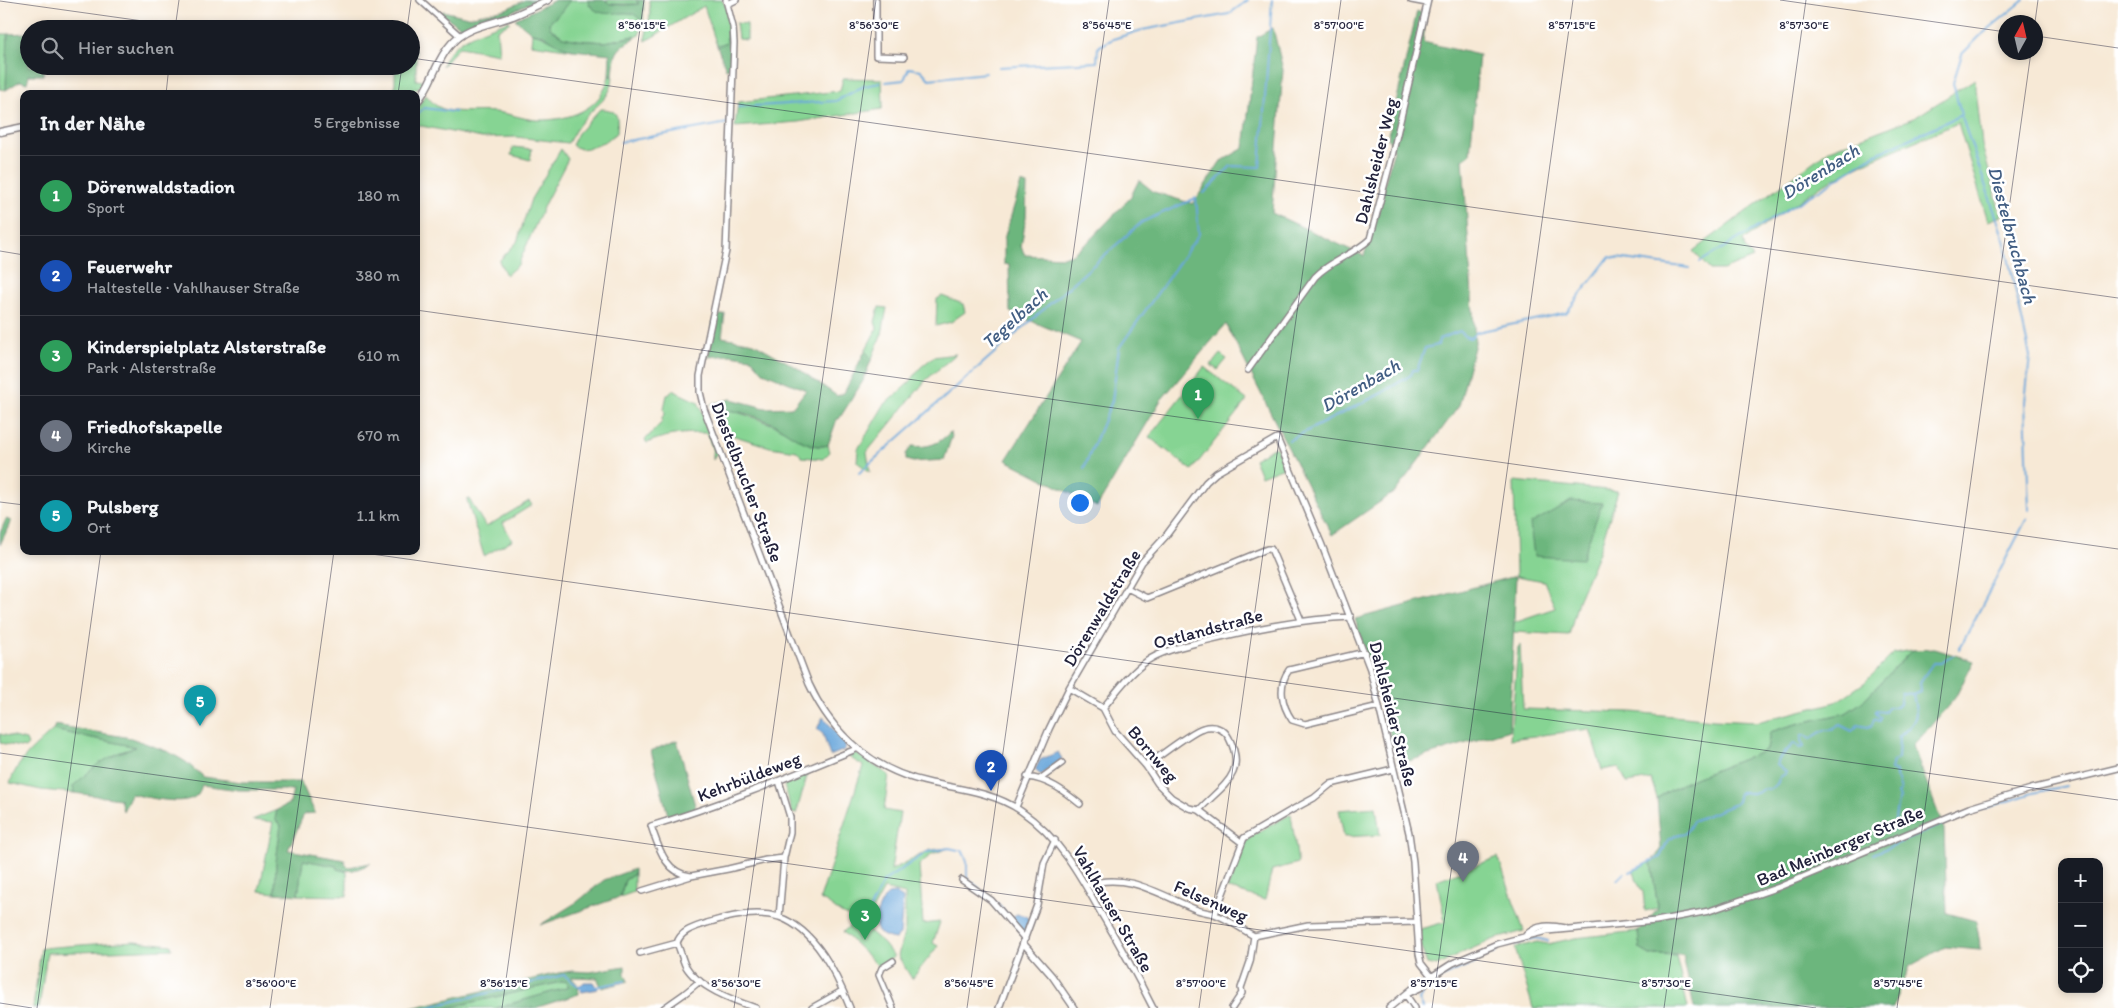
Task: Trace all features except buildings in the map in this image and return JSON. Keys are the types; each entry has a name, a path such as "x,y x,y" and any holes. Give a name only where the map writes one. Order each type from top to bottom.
{"main road":[{"path":"420,98 426,90 447,48 460,36 548,0"},
{"path":"0,132 20,128"}],"street":[{"path":"420,0 460,36"},
{"path":"727,2 736,0"},
{"path":"876,0 876,56 904,57"},
{"path":"1411,0 1428,1"},
{"name":"Dahlsheider Weg","path":"1248,370 1314,277 1324,266 1362,246 1370,239 1392,156 1428,1"},
{"name":"Diestelbrucher Straße","path":"727,2 734,27 734,43 726,251 700,376 700,392 704,409 809,684 818,703 832,724"},
{"name":"Dörenwaldstraße","path":"1016,807 1027,777 1070,688 1142,562 1165,537 1206,482 1216,473 1277,438"},
{"name":"Dahlsheider Straße","path":"1277,438 1365,652 1409,833 1419,954 1421,963 1432,977"},
{"path":"1127,588 1147,598 1267,549 1271,550 1302,620"},
{"name":"Ostlandstraße","path":"1103,708 1135,671 1155,656 1226,636 1302,620 1351,617"},
{"path":"1365,652 1289,670 1282,684 1285,707 1292,720 1305,724 1379,706"},
{"path":"1070,688 1103,708"},
{"name":"Bornweg","path":"1103,708 1115,731 1146,766 1158,784 1172,798 1189,808 1199,810 1241,842"},
{"name":"Vahlhauser Straße","path":"832,724 856,749 898,774 920,781 984,794 1016,807 1055,840 1086,886 1153,1008"},
{"path":"1146,766 1201,728 1214,727 1226,732 1233,746 1237,764 1235,772 1199,810"},
{"name":"Kehrbüldeweg","path":"691,876 681,875 662,857 651,826 701,811 856,749"},
{"path":"1040,779 1062,763"},
{"name":"Bad Meinberger Straße","path":"1389,1008 1407,994 1422,987 1432,977 1453,963 1486,947 1547,930 1656,921 1709,911 1779,887 1970,808 2032,789 2118,768"},
{"path":"1215,914 1235,864 1241,842 1250,834 1314,798 1331,784 1394,769"},
{"path":"1027,777 1040,779 1060,789 1080,804"},
{"path":"779,781 790,817 790,832 784,858 779,917"},
{"path":"999,1008 1037,905 1044,863 1055,840"},
{"path":"642,891 691,876 784,858"},
{"path":"962,880 990,900 1052,976 1074,1008"},
{"name":"Felsenweg","path":"1086,886 1098,881 1129,882 1152,889 1198,910 1215,914 1254,936 1308,925 1417,922"},
{"path":"755,1008 716,991 700,981 686,966 677,943 679,936 686,931 717,920 750,914 779,917 800,930 825,957 850,1008"},
{"path":"1232,1008 1242,993 1241,988 1250,962 1254,936"},
{"path":"640,954 677,943"},
{"path":"893,961 882,968 879,975 893,1008"},
{"path":"664,1008 700,981"},
{"path":"812,1008 842,991"},
{"path":"1407,994 1415,1008"}],"green space":[{"path":"525,0 536,0 511,12 463,28 441,14 443,11 468,17 506,9"},
{"path":"555,0 571,0 549,23 550,28 563,37 605,42 635,36 635,38 619,49 615,57 613,76 609,76 610,54 573,50 559,45 543,35 532,33 515,19"},
{"path":"571,0 587,0 590,6 606,13 635,13 643,24 639,35 635,38 634,36 605,42 563,37 550,28 549,23"},
{"path":"587,0 605,0 610,4 624,5 639,4 636,0 644,0 643,24 637,17 631,14 600,12 592,8"},
{"path":"605,0 636,0 639,4 610,4"},
{"path":"649,0 722,0 726,7 731,28 727,30 727,42 717,46 704,6 646,41 650,16"},
{"path":"1417,11 1426,15 1423,42 1479,55 1470,154 1463,159 1475,343 1459,406 1396,491 1332,535 1226,324 1161,400 1097,507 1006,460 1081,342 1010,312 1009,265 1004,264 1004,239 1021,183 1027,185 1026,217 1021,247 1025,255 1063,257 1072,254 1087,243 1130,198 1139,180 1154,192 1193,204 1220,162 1244,148 1257,37 1273,28 1283,70 1272,213 1364,256 1394,150 1388,138"},
{"path":"508,21 510,22 497,30 499,54 459,47 442,66 446,56 460,42 479,32"},
{"path":"736,23 747,24 747,40 738,39"},
{"path":"731,28 732,67 726,69 717,46 727,42 727,30"},
{"path":"20,33 20,75 29,75 27,83 20,81 6,90 8,34"},
{"path":"532,33 543,36 573,50 531,44"},
{"path":"0,34 8,34 6,90 0,89"},
{"path":"395,75 416,75 416,80 424,81 420,87 414,90 395,90"},
{"path":"609,76 613,76 612,84 603,101 588,114 568,143 516,137 482,138 420,126 420,103 426,95 443,109 465,112 495,112 536,120 548,120 582,111 599,97 605,88"},
{"path":"843,78 882,79 882,109 798,122 735,127 738,102 840,91"},
{"path":"1975,79 1982,145 2001,216 1988,221 1958,123 1873,159 1822,185 1743,240 1745,248 1753,258 1723,270 1710,270 1693,251 1829,150 1916,117"},
{"path":"600,109 614,112 617,118 617,133 589,148 577,148 572,145 578,133"},
{"path":"513,147 532,149 530,160 511,155"},
{"path":"561,149 568,159 545,203 518,265 506,275 499,261 517,242 531,199"},
{"path":"942,296 963,304 965,312 951,322 936,326 937,299"},
{"path":"879,307 887,308 882,334 872,358 865,351 877,328 875,322"},
{"path":"725,314 722,337 754,343 796,367 837,396 844,393 865,351 872,358 863,381 839,419 837,419 828,445 808,444 775,425 745,414 725,411 716,414 711,404 731,399 765,408 793,407 806,390 763,372 751,358 731,355 708,357 713,323 717,316"},
{"path":"956,354 926,380 867,452 870,472 857,462 858,449 884,405 910,382 920,368 933,357"},
{"path":"1220,354 1227,359 1218,370 1211,365"},
{"path":"1204,367 1247,400 1192,470 1149,437"},
{"path":"672,390 698,402 718,451 713,460 713,449 706,433 676,435 647,443 645,440 662,422 667,395"},
{"path":"729,410 774,425 807,443 821,446 828,445 830,452 823,459 802,457 797,451 770,447 722,432 716,414"},
{"path":"950,432 952,436 944,460 913,462 906,460 906,454 912,446 933,444 942,440"},
{"path":"1275,447 1284,467 1261,476 1254,459"},
{"path":"1514,481 1618,491 1599,552 1578,601 1569,635 1513,632 1514,622 1555,608 1544,581 1516,576"},
{"path":"469,499 486,527 529,501 532,505 503,523 512,540 484,556 467,500"},
{"path":"1571,501 1602,503 1582,559 1534,556 1530,524"},
{"path":"6,519 11,521 0,545 0,533"},
{"path":"1516,576 1509,730 1399,764 1355,619"},
{"path":"1520,645 1523,709 1632,712 1757,722 1836,702 1864,683 1894,653 1912,650 1862,702 1846,713 1770,732 1767,750 1685,782 1657,798 1651,779 1627,783 1619,767 1602,770 1590,729 1510,739 1518,647"},
{"path":"1935,649 1974,661 1955,698 1913,746 1944,829 1947,913 1976,921 1981,950 1945,947 1910,966 1893,1008 1694,1008 1683,955 1650,955 1640,949 1638,931 1658,908 1651,862 1661,850 1657,798 1685,782 1767,750 1770,732 1846,713 1862,702 1912,650"},
{"path":"55,725 131,738 169,752 186,762 203,777 242,782 301,782 315,813 304,814 288,850 345,860 345,864 349,867 371,863 359,869 347,871 337,869 336,866 303,860 298,895 275,893 276,862 281,825 275,820 277,810 290,803 293,790 239,790 202,785 197,795 192,799 175,801 131,794 123,811 120,799 74,793 73,786 98,764 118,753 136,747 53,730"},
{"path":"53,730 137,747 118,753 73,786 74,793 41,790 10,783 22,760"},
{"path":"0,734 26,740 28,745 25,748 0,743"},
{"path":"677,740 696,809 669,819 651,751"},
{"path":"855,753 889,775 884,810 900,813 891,870 930,850 949,848 932,854 919,865 923,924 940,922 933,943 938,946 912,979 898,956 905,929 905,894 884,889 867,920 865,918 844,915 820,899 863,766 849,757"},
{"path":"808,773 796,814 792,813 784,785"},
{"path":"1376,807 1380,835 1344,837 1339,810"},
{"path":"277,810 275,820 281,825 276,862 275,893 259,891 273,822 252,820"},
{"path":"1291,814 1298,863 1272,870 1265,900 1227,888 1239,864 1243,844 1253,835"},
{"path":"1498,857 1524,931 1492,940 1437,966 1427,964 1422,950 1420,929 1445,922 1437,880"},
{"path":"303,860 337,866 337,869 347,872 347,896 298,895"},
{"path":"1651,862 1658,908 1645,911 1643,892 1637,882 1634,871"},
{"path":"634,869 634,874 625,880 620,897 540,925 577,902 604,880"},
{"path":"634,874 634,892 620,897 625,880"},
{"path":"856,920 884,944 894,957 878,966 843,932"},
{"path":"1638,931 1640,949 1650,955 1676,956 1688,1008 1533,1008 1515,948 1537,942 1548,944 1575,938"},
{"path":"134,941 171,945 172,949 47,953 39,1008 33,1008 41,948"},
{"path":"625,966 625,974 628,981 602,988 597,978 571,977 578,985 579,994 535,1008 496,1008 569,987 566,981 447,1008 411,1008 554,974 572,971 590,972"},
{"path":"566,981 570,987 496,1008 447,1008"}],"water":[{"path":"823,717 846,744 844,750 830,756 823,734 817,729"},
{"path":"1058,752 1062,759 1041,775 1035,770 1040,760"},
{"path":"895,893 903,898 900,935 895,939 880,933 875,923 878,911 885,897 888,894"},
{"path":"1016,914 1029,918 1025,933 1022,933 1011,920"},
{"path":"584,982 593,982 598,989 582,992 579,987"}],"waterway":[{"path":"999,67 1097,62 1098,47 1113,39 1142,30 1229,14 1248,0"},
{"name":"Tegelbach","path":"1204,193 1231,166 1260,167 1272,0"},
{"name":"Diestelbruchbach","path":"2024,0 1980,36 1962,54 1953,83 1961,115 2004,239 2030,356 2025,402 2029,510"},
{"path":"886,82 904,80 909,68 921,70 929,79 986,73"},
{"path":"738,107 836,101 864,86 880,83"},
{"path":"420,112 424,108 455,112"},
{"name":"Dörenbach","path":"1700,262 1874,155 1961,115"},
{"path":"621,142 728,123 729,116"},
{"name":"Tegelbach","path":"859,473 1142,222 1196,198 1199,234 1119,348 1112,401 1084,468"},
{"name":"Dörenbach","path":"1289,440 1380,394 1411,375 1413,370 1417,370 1425,348 1438,345 1439,339 1460,331 1464,336 1470,338 1477,332 1566,313 1609,257 1690,268"},
{"name":"Diestelbruchbach","path":"1959,650 2027,518"},
{"name":"Diestelbruchbach","path":"1630,872 1660,857 1668,840 1679,834 1686,833 1693,821 1735,804 1739,793 1757,793 1763,789 1769,790 1777,784 1780,777 1786,772 1777,765 1779,759 1794,743 1800,748 1804,747 1801,741 1802,736 1804,735 1810,739 1824,730 1830,730 1840,725 1852,731 1858,725 1868,727 1872,725 1874,719 1880,721 1881,718 1876,711 1885,712 1888,707 1897,707 1900,704 1901,693 1913,694 1921,691 1920,682 1933,663 1941,663 1954,655"},
{"path":"1893,830 1900,798 1898,793 1901,791 1896,772 1891,770 1893,761 1898,759 1899,737 1915,719 1916,709 1913,694"},
{"path":"1976,811 2033,793 2066,786"},
{"path":"1873,854 1966,814"},
{"path":"853,919 864,920 884,881 927,852 949,848 958,850"},
{"path":"960,850 962,850 967,861 967,878 980,889"},
{"name":"Diestelbruchbach","path":"1617,880 1624,873"},
{"path":"997,903 1012,920"},
{"name":"Diestelbruchbach","path":"1508,946 1536,938 1548,941"},
{"name":"Diestelbruchbach","path":"1423,1008 1419,1000 1428,987 1443,977 1474,964 1478,958 1497,951"},
{"path":"425,1008 564,975 582,989"},
{"path":"596,987 625,981"}],"place":[{"name":"Dörenwaldstadion","path":"1198,419"},
{"name":"Pulsberg","path":"200,726"},
{"name":"Feuerwehr","path":"991,791"},
{"name":"Friedhofskapelle","path":"1463,882"},
{"name":"Kinderspielplatz Alsterstraße","path":"865,940"}]}
